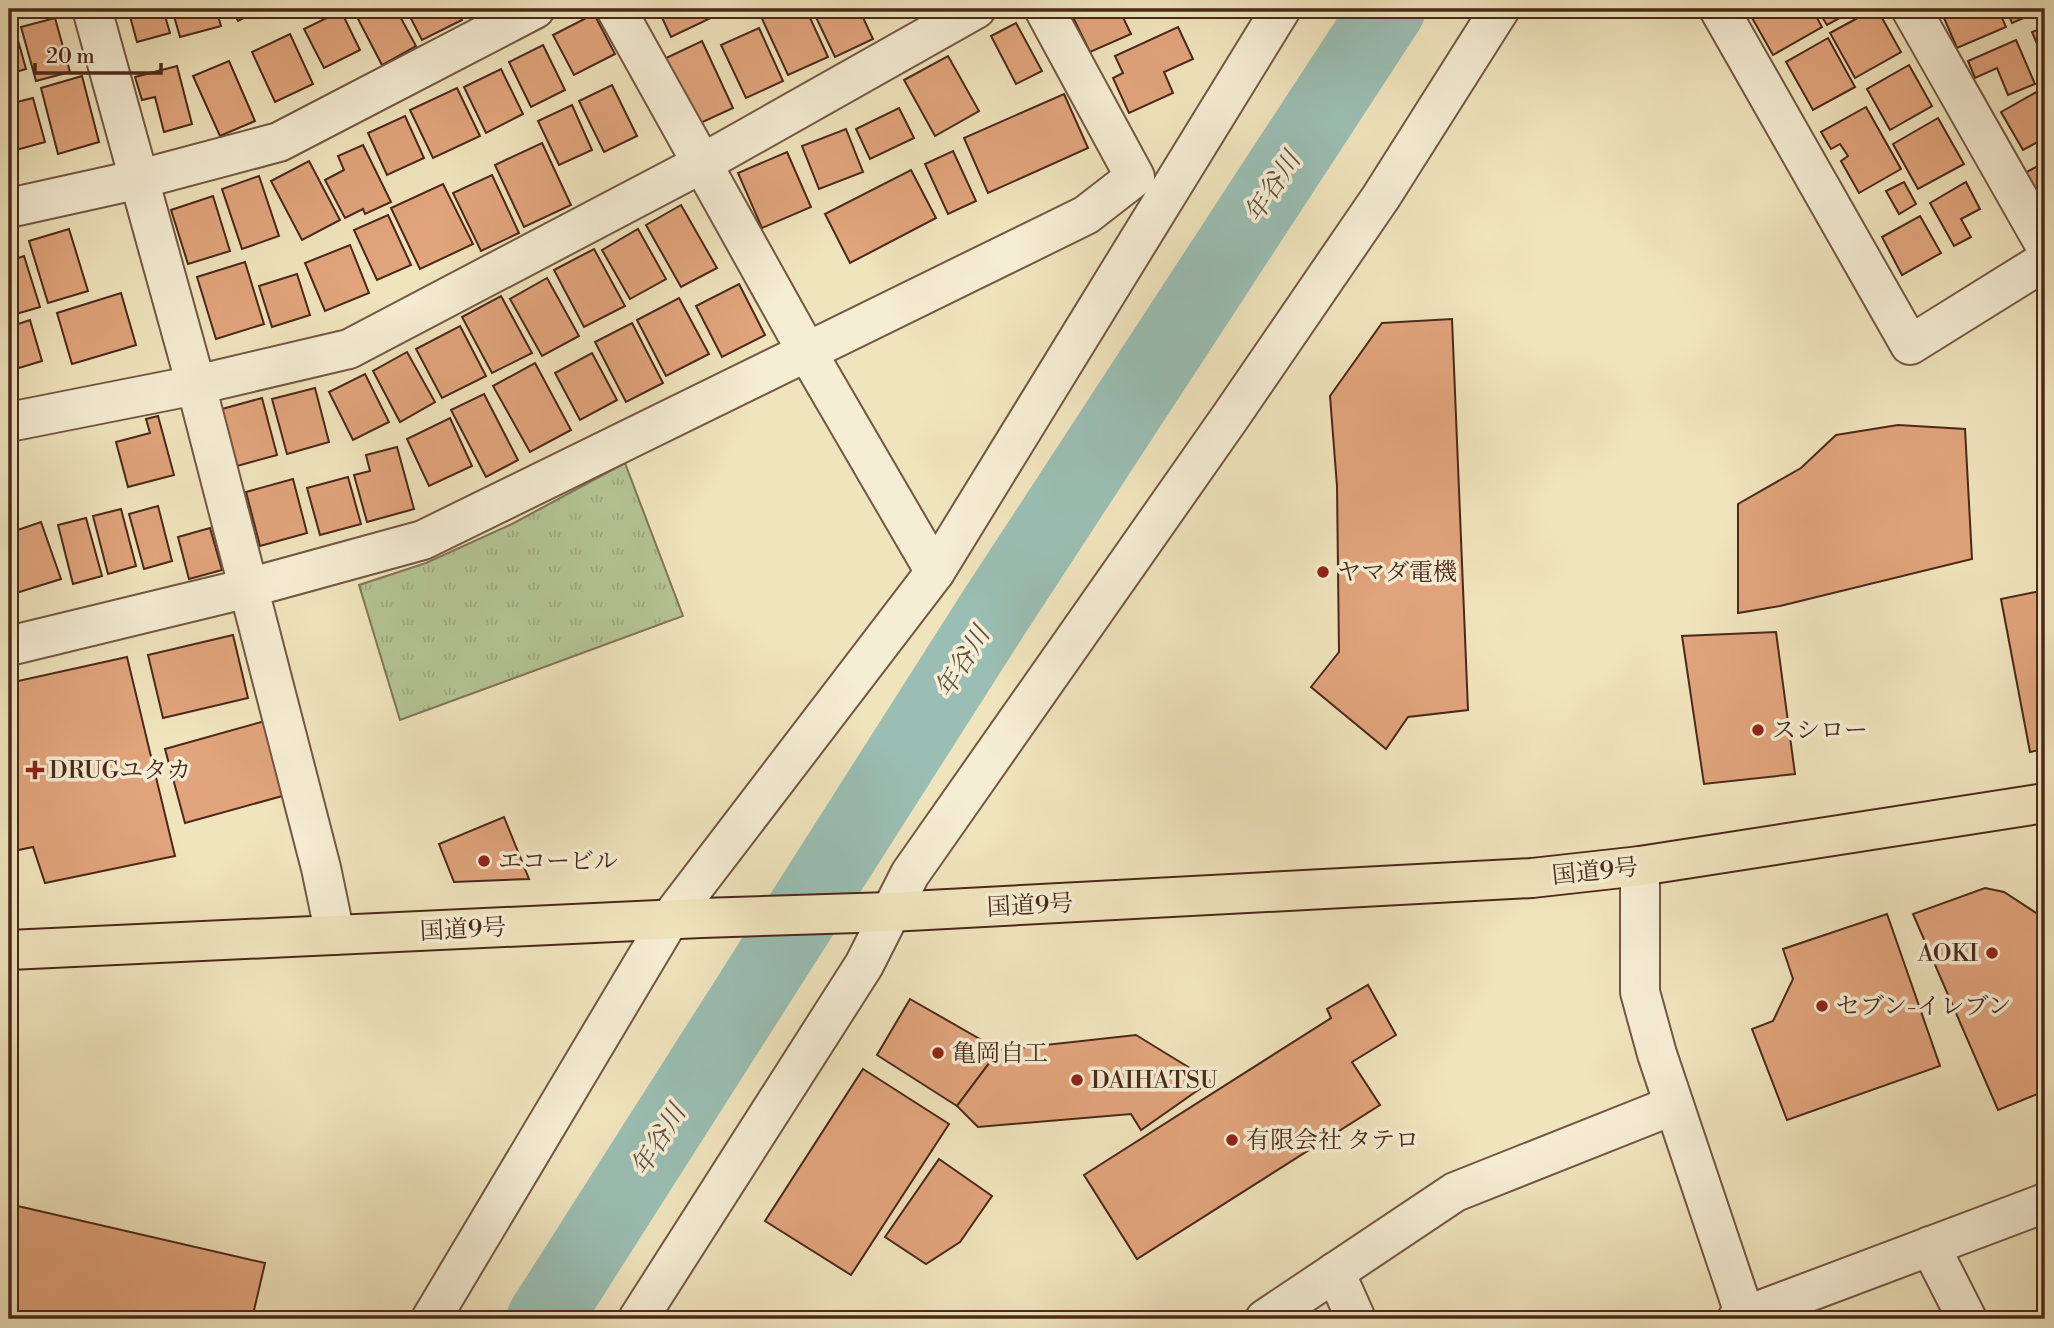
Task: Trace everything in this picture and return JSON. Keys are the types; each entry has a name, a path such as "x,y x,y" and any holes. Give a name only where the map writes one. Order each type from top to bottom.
{"highway":[{"name":"国道9号","path":"9,950 685,919 879,913 1532,878 1640,866 2045,803"}],"street":[{"path":"92,9 197,386 321,868 335,935"},
{"path":"9,208 140,179 279,142 536,9"},
{"path":"616,9 807,352 935,572"},
{"path":"9,422 197,386 349,349 701,164 976,9"},
{"path":"9,646 248,588 423,540 1086,215 1135,177 1044,9"},
{"path":"431,1319 685,919 935,572 1280,9"},
{"path":"638,1319 863,965 879,913 910,874 1231,416 1381,197 1500,9"},
{"path":"1719,9 1910,345 2045,261"},
{"path":"1911,9 2045,245"},
{"path":"1640,866 1640,992 1743,1318 2045,1203"},
{"path":"1265,1319 1455,1192 1674,1105"},
{"path":"1930,1246 1967,1319"},
{"path":"1335,1272 1356,1319"}],"green space":[{"path":"625,463 683,616 400,720 359,585 426,563 512,524"}],"building":[{"path":"128,9 163,9 170,33 137,42"},
{"path":"172,9 216,9 221,26 180,37"},
{"path":"232,9 262,9 238,21"},
{"path":"368,9 396,9 416,46 382,65 356,15"},
{"path":"406,9 456,9 462,20 422,40"},
{"path":"658,9 714,9 717,15 671,37"},
{"path":"767,9 806,9 828,57 788,75 759,12"},
{"path":"812,9 859,9 873,39 835,57"},
{"path":"1069,9 1119,9 1131,34 1090,52"},
{"path":"1747,9 1812,9 1822,27 1773,55"},
{"path":"1817,9 1856,9 1827,25"},
{"path":"1877,9 1901,52 1855,78 1830,33"},
{"path":"1966,9 1998,9 2006,27 1957,48 1944,18"},
{"path":"2006,9 2045,9 2012,23"},
{"path":"341,11 360,50 324,68 304,29"},
{"path":"594,14 615,54 574,75 553,35"},
{"path":"55,18 70,72 36,81 21,27"},
{"path":"1016,23 1042,71 1016,84 991,36"},
{"path":"14,26 26,69 9,74 9,27"},
{"path":"1178,27 1193,59 1164,72 1173,93 1129,113 1113,78 1123,73 1115,56"},
{"path":"2045,27 2045,63 2032,32"},
{"path":"759,28 783,81 746,98 721,45"},
{"path":"290,34 313,84 275,102 252,52"},
{"path":"1828,38 1855,87 1813,110 1786,62"},
{"path":"2016,40 2035,84 2008,95 1997,68 1975,78 1968,61"},
{"path":"702,41 733,108 694,126 664,59"},
{"path":"543,45 565,90 531,107 509,62"},
{"path":"948,56 979,111 935,136 904,80"},
{"path":"229,61 255,121 220,136 193,76"},
{"path":"1909,65 1932,106 1890,130 1867,89"},
{"path":"177,66 192,124 164,132 155,97 142,100 135,77"},
{"path":"501,69 523,114 486,133 464,87"},
{"path":"82,76 99,142 58,154 41,88"},
{"path":"612,85 637,136 604,152 579,101"},
{"path":"457,88 480,136 433,158 410,110"},
{"path":"2040,90 2045,99 2045,138 2023,150 2001,112"},
{"path":"1064,94 1088,148 988,193 964,138"},
{"path":"33,98 45,142 9,152 9,104"},
{"path":"572,105 592,150 559,165 538,121"},
{"path":"1866,107 1901,169 1859,193 1841,161 1848,156 1840,144 1831,149 1821,132"},
{"path":"899,108 914,138 870,159 856,129"},
{"path":"405,116 424,158 387,175 368,133"},
{"path":"1938,118 1964,164 1918,189 1893,144"},
{"path":"846,129 863,172 819,189 802,146"},
{"path":"542,143 571,205 524,227 495,165"},
{"path":"363,145 391,202 365,214 363,209 345,218 325,180 344,170 338,156"},
{"path":"953,151 976,201 948,214 925,164"},
{"path":"787,152 811,207 762,228 738,173"},
{"path":"309,161 340,220 302,240 271,181"},
{"path":"2045,162 2045,210 2023,174"},
{"path":"911,170 936,218 850,263 825,214"},
{"path":"492,175 519,233 481,251 453,193"},
{"path":"259,176 279,236 242,249 222,189"},
{"path":"1904,182 1916,204 1899,214 1886,191"},
{"path":"1966,182 1980,209 1961,219 1971,237 1954,246 1930,203"},
{"path":"443,184 473,244 420,269 391,208"},
{"path":"213,196 230,251 188,264 171,210"},
{"path":"681,205 717,268 681,287 646,225"},
{"path":"388,215 411,265 377,280 354,230"},
{"path":"1920,216 1941,253 1902,275 1882,237"},
{"path":"69,229 88,291 48,303 29,241"},
{"path":"638,229 666,279 630,299 602,250"},
{"path":"350,245 369,293 325,311 305,263"},
{"path":"594,249 625,306 584,327 554,270"},
{"path":"24,256 40,307 16,314 12,301 9,302 9,261"},
{"path":"245,262 264,324 216,339 197,277"},
{"path":"297,274 310,315 272,327 259,286"},
{"path":"547,278 579,336 542,356 510,299"},
{"path":"739,284 765,335 722,357 696,306"},
{"path":"121,293 136,345 72,364 57,313"},
{"path":"501,296 532,353 492,373 462,317"},
{"path":"679,298 709,354 666,376 637,320"},
{"path":"1452,319 1468,710 1408,717 1386,749 1311,687 1339,652 1337,486 1330,396 1382,323"},
{"path":"30,320 42,361 9,371 9,327"},
{"path":"632,323 663,383 626,402 595,342"},
{"path":"460,326 486,376 442,398 416,349"},
{"path":"407,352 435,402 400,422 373,371"},
{"path":"592,353 617,400 580,420 555,373"},
{"path":"535,363 571,430 530,452 493,386"},
{"path":"365,374 389,422 353,440 329,392"},
{"path":"315,388 329,442 287,454 272,399"},
{"path":"484,394 518,460 486,477 451,410"},
{"path":"262,398 277,455 237,466 222,409"},
{"path":"158,416 174,475 128,487 116,442 150,433 146,419"},
{"path":"450,418 472,466 429,486 407,439"},
{"path":"1898,425 1965,429 1972,559 1780,606 1738,613 1738,504 1801,468 1836,435"},
{"path":"397,447 414,509 367,522 354,475 370,471 366,455"},
{"path":"348,477 361,524 320,535 307,488"},
{"path":"293,479 307,533 260,546 246,492"},
{"path":"158,506 172,561 144,569 129,514"},
{"path":"121,509 136,566 108,574 93,516"},
{"path":"86,518 102,576 73,584 58,525"},
{"path":"41,522 61,579 13,594 9,583 9,558 16,555 9,533"},
{"path":"210,528 222,570 189,579 178,537"},
{"path":"2045,590 2045,749 2030,752 2001,599"},
{"path":"1776,632 1795,774 1704,784 1682,636"},
{"path":"233,635 248,698 163,718 148,655"},
{"path":"127,657 175,856 45,883 33,847 9,852 9,683"},
{"path":"265,721 286,795 185,823 165,749"},
{"name":"エコービル","path":"504,817 529,879 454,882 439,844"},
{"path":"1985,888 2004,892 2044,918 2045,922 2045,1091 1998,1110 1913,914"},
{"path":"1887,914 1940,1066 1787,1120 1752,1029 1773,1021 1793,979 1783,949"},
{"name":"有限会社 タテロ","path":"1368,985 1396,1035 1352,1062 1380,1105 1137,1259 1084,1175 1331,1018 1327,1009"},
{"name":"亀岡自工","path":"910,999 999,1050 957,1106 877,1055"},
{"path":"1136,1035 1211,1081 1141,1130 1131,1114 978,1127 957,1106 999,1050"},
{"path":"863,1069 949,1124 851,1275 765,1221"},
{"path":"939,1159 992,1196 960,1242 926,1264 885,1237"},
{"path":"9,1204 265,1263 252,1319 9,1319"}],"waterway":[{"name":"年谷川","path":"544,1319 993,614 1388,9"}],"place":[{"name":"ヤマダ電機","path":"1323,572"},
{"name":"スシロー","path":"1758,730"},
{"name":"DRUGユタカ","path":"35,770"},
{"name":"エコービル","path":"484,861"},
{"name":"AOKI","path":"1992,953"},
{"name":"セブン-イレブン","path":"1822,1006"},
{"name":"亀岡自工","path":"938,1053"},
{"name":"DAIHATSU","path":"1077,1080"},
{"name":"有限会社 タテロ","path":"1232,1140"}]}
